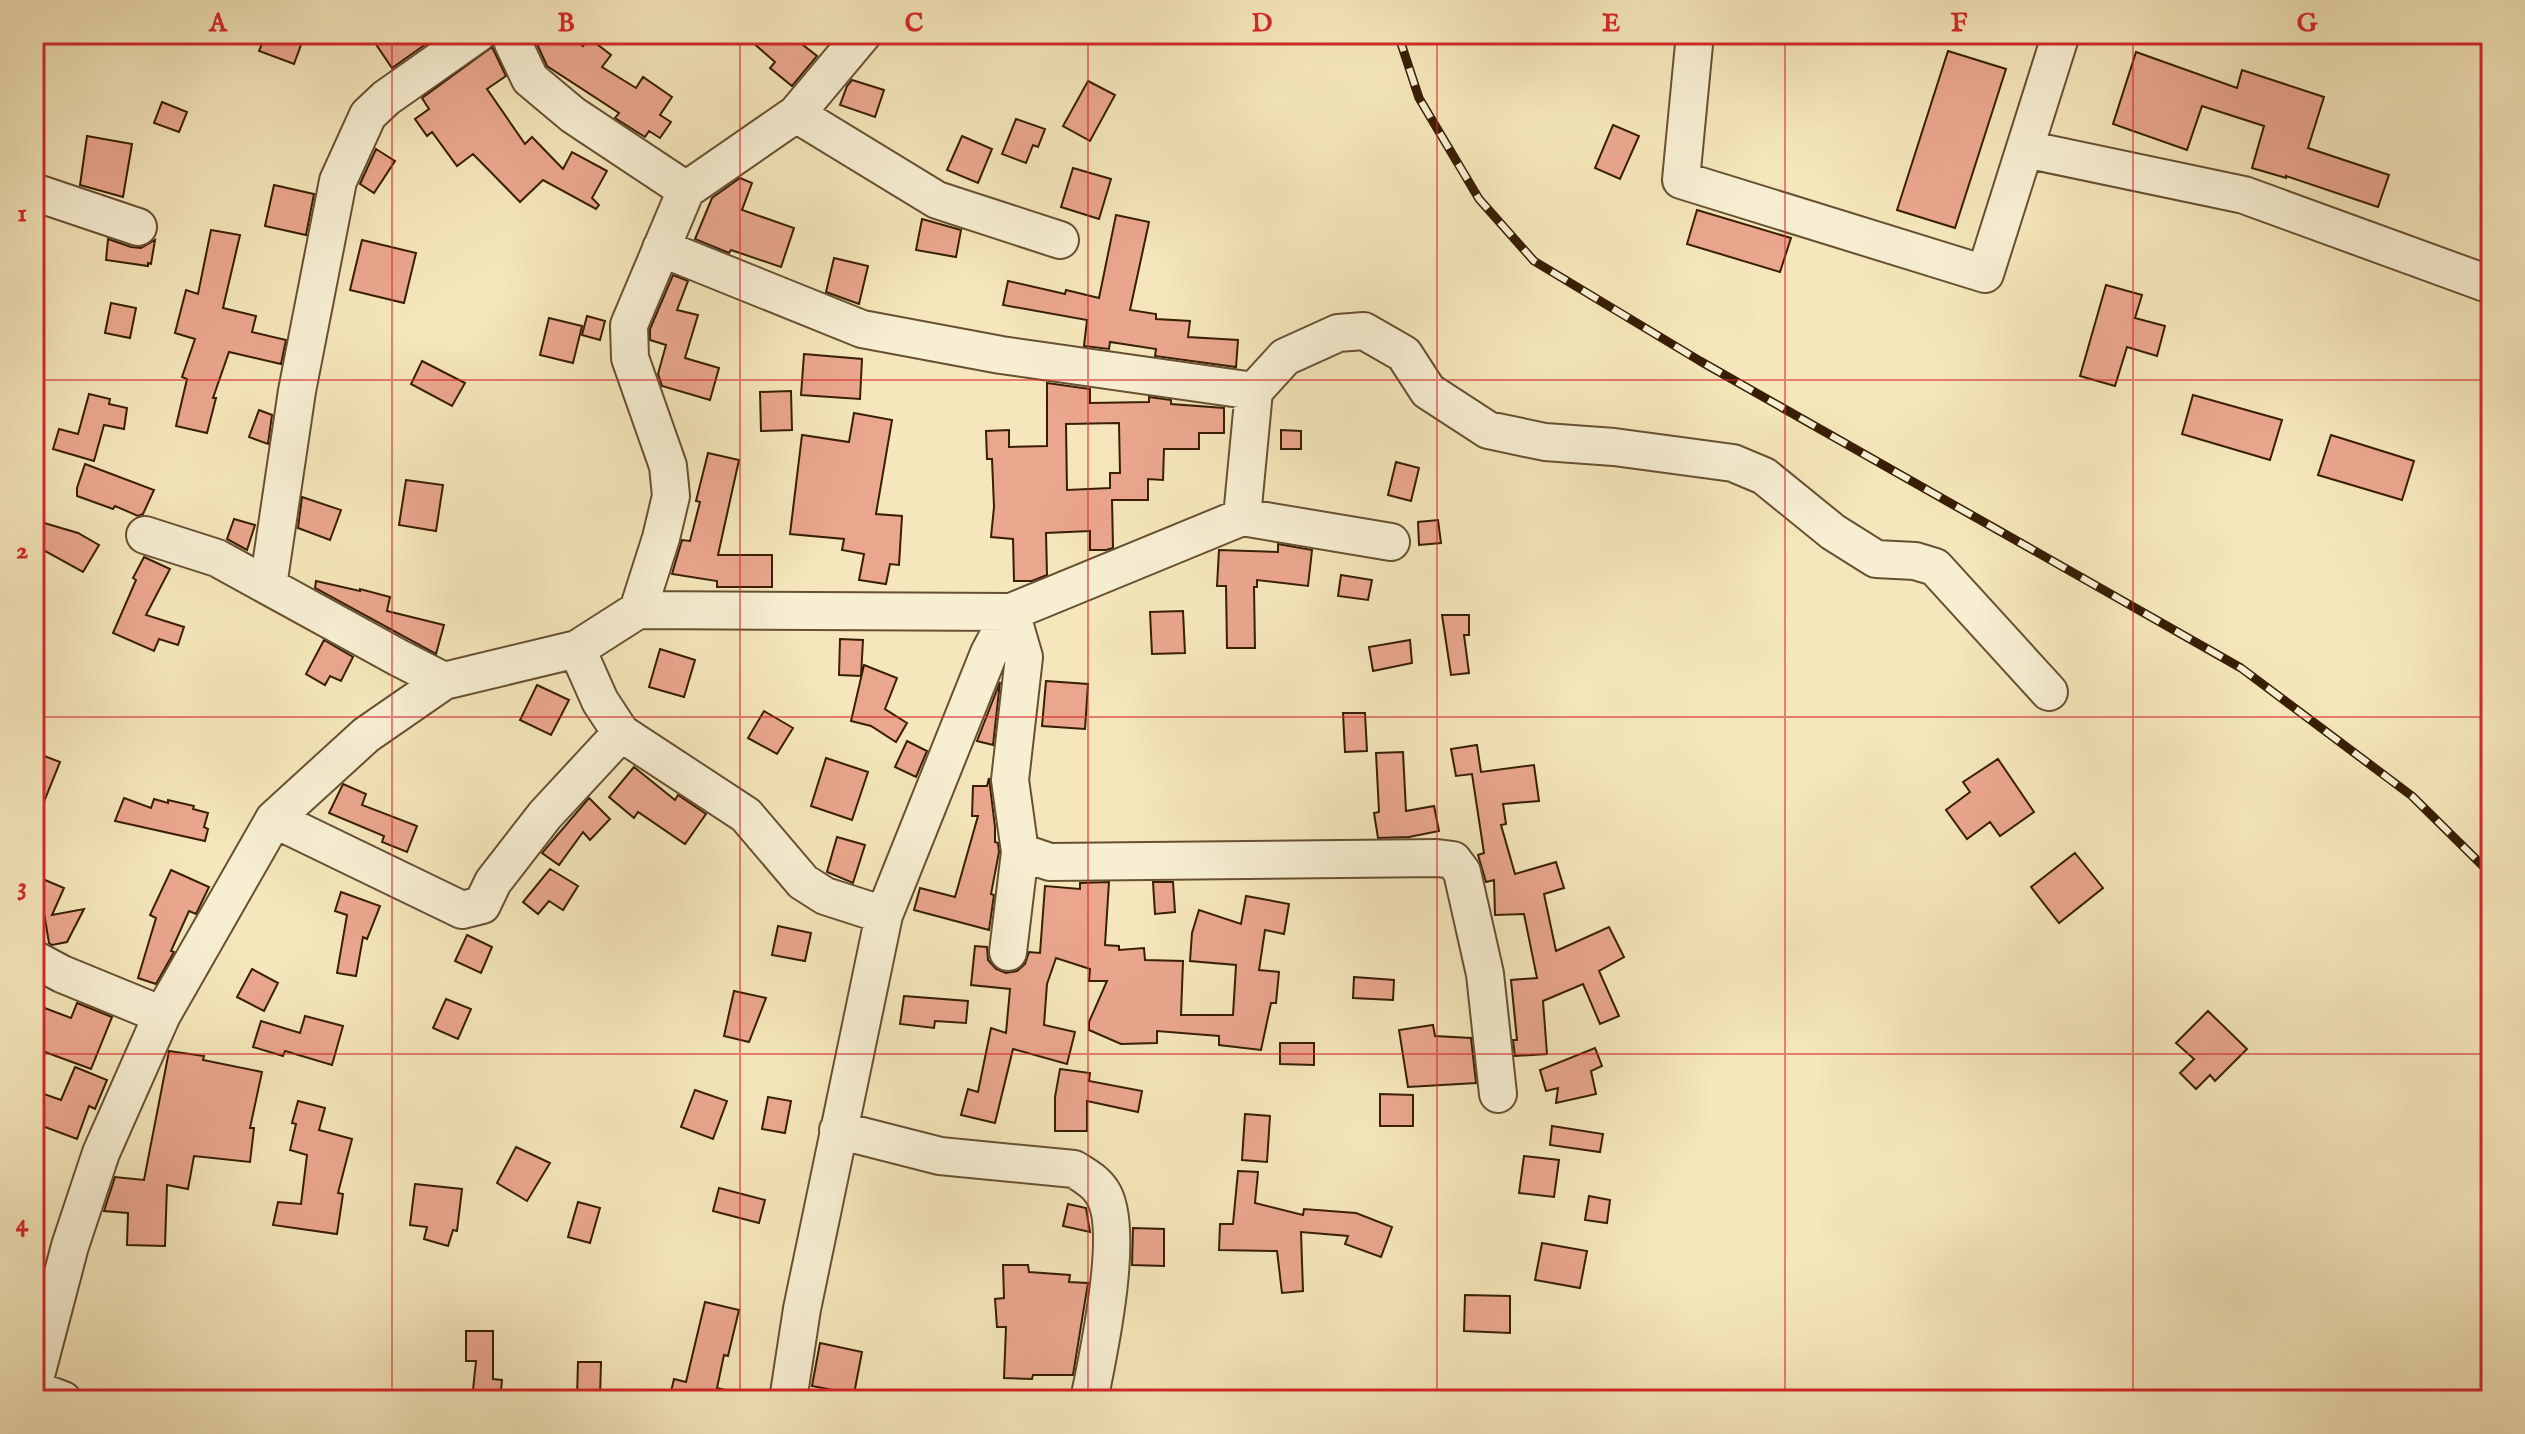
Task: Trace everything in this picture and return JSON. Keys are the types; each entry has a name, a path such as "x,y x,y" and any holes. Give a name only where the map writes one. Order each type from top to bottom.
{"street":[{"path":"268,586 297,391 338,181 368,115 386,98 477,34"},
{"path":"511,34 530,79 573,115 686,190"},
{"path":"638,610 671,496 668,466 630,358 629,325 686,190 796,114 863,34"},
{"path":"1695,34 1681,180 1985,274 2061,34"},
{"path":"796,114 937,200 1060,240"},
{"path":"2025,149 2244,195 2491,285"},
{"path":"34,192 138,227"},
{"path":"661,248 862,329 1001,355 1254,391"},
{"path":"1242,517 1254,391 1285,357 1338,333 1364,331 1404,354 1428,391 1488,430 1545,442 1614,447 1733,463 1764,476 1833,532 1876,559 1915,561 1935,567 2049,692"},
{"path":"34,1383 70,1246 101,1153 162,1015 274,819 366,735 444,681 577,649 638,610 1011,612 1242,517 1391,542"},
{"path":"145,535 217,558 444,681"},
{"path":"1008,952 1020,852 1010,780 1024,657 1011,612"},
{"path":"788,1400 802,1309 884,915 989,653 1011,612"},
{"path":"577,649 600,701 621,733 746,815 803,882 825,896 884,915"},
{"path":"274,819 462,910 474,909 482,905 493,882 545,815 621,733"},
{"path":"1020,852 1050,862 1453,860 1462,872 1485,974 1498,1094"},
{"path":"34,959 62,974 162,1015"},
{"path":"838,1130 940,1156 1074,1169 1091,1179 1104,1194 1112,1220 1107,1304 1089,1400"},
{"path":"34,1389 63,1400"}],"building":[{"path":"266,34 305,34 294,64 259,51"},
{"path":"369,34 440,34 392,68"},
{"path":"544,34 567,34 583,46 589,38 611,55 602,67 636,88 643,77 672,97 660,115 671,122 660,138 649,131 645,137 615,118 619,113 547,66 537,44"},
{"path":"743,34 789,34 817,56 792,86 770,68 775,62"},
{"path":"492,47 506,76 487,89 525,144 532,137 563,169 572,152 607,171 592,198 599,205 596,209 543,180 520,202 473,154 457,166 432,132 427,136 415,119 429,109 422,98"},
{"path":"1948,51 2006,69 1955,228 1897,210"},
{"path":"2136,52 2237,88 2242,70 2324,97 2308,148 2389,175 2378,207 2286,176 2252,168 2264,126 2202,106 2187,150 2113,124"},
{"path":"852,80 884,90 875,117 840,105"},
{"path":"1088,81 1115,95 1090,141 1063,126"},
{"path":"162,102 187,112 179,132 154,123"},
{"path":"1016,119 1045,129 1038,147 1033,145 1026,163 1002,154"},
{"path":"1613,125 1639,136 1620,179 1595,168"},
{"path":"87,136 132,144 123,197 80,185"},
{"path":"962,136 992,149 978,183 947,170"},
{"path":"376,149 395,161 374,193 360,184"},
{"path":"1073,168 1111,179 1099,219 1061,207"},
{"path":"740,178 752,183 742,210 794,228 781,267 731,250 729,253 695,239 712,198"},
{"path":"274,185 314,194 306,235 265,226"},
{"path":"1697,210 1791,238 1780,272 1687,244"},
{"path":"1116,215 1149,222 1130,310 1156,314 1156,319 1190,321 1188,337 1238,340 1236,367 1155,356 1156,349 1110,342 1109,349 1084,346 1087,320 1003,305 1008,281 1099,298"},
{"path":"922,219 961,230 956,257 916,250"},
{"path":"211,230 240,235 223,308 256,316 252,332 286,340 281,364 229,352 213,398 216,398 207,433 176,426 187,379 182,377 195,339 175,333 186,290 198,294"},
{"path":"108,239 141,248 155,240 151,264 106,260"},
{"path":"362,240 416,253 404,303 350,290"},
{"path":"834,258 868,266 859,304 826,292"},
{"path":"673,275 688,281 677,310 698,315 685,358 719,368 710,400 662,386 658,374 666,345 650,340 650,329"},
{"path":"2106,285 2142,295 2135,318 2165,326 2157,356 2127,347 2115,386 2080,376"},
{"path":"111,303 136,308 130,338 105,333"},
{"path":"587,316 605,321 600,340 582,335"},
{"path":"549,318 582,326 573,363 540,355"},
{"path":"804,354 862,359 860,399 801,395"},
{"path":"422,361 465,383 452,406 411,384"},
{"path":"1047,383 1090,389 1090,403 1149,402 1149,397 1171,400 1171,404 1224,408 1224,433 1199,433 1199,449 1164,449 1163,480 1148,479 1148,500 1112,500 1113,548 1090,550 1090,531 1046,533 1047,575 1032,581 1014,581 1013,539 991,537 994,507 992,459 987,459 986,431 1009,430 1009,447 1047,446","holes":["1119,423 1120,473 1110,473 1110,488 1067,490 1066,424"]},
{"path":"791,391 792,430 761,431 760,392"},
{"path":"89,394 110,399 109,404 127,408 124,429 104,425 94,461 53,449 59,429 78,434"},
{"path":"2193,395 2282,420 2270,460 2182,434"},
{"path":"259,410 272,415 268,444 249,437"},
{"path":"854,413 892,420 876,514 902,516 899,565 890,564 886,584 859,580 864,554 842,550 844,539 790,534 802,435 849,442"},
{"path":"1281,430 1301,431 1301,449 1281,449"},
{"path":"2331,435 2414,461 2402,500 2318,475"},
{"path":"708,453 739,460 718,555 772,555 772,587 717,587 717,581 672,574 682,540 690,541"},
{"path":"1396,462 1419,468 1411,501 1388,495"},
{"path":"85,464 154,490 143,514 138,516 77,496"},
{"path":"406,480 443,485 436,531 399,525"},
{"path":"302,497 341,510 330,540 298,528"},
{"path":"234,519 255,525 247,550 227,539"},
{"path":"34,520 78,533 99,545 83,572 34,545"},
{"path":"1438,520 1441,543 1419,545 1418,522"},
{"path":"1278,544 1312,550 1308,586 1257,580 1257,587 1254,587 1255,648 1227,648 1226,586 1217,586 1219,550 1278,552"},
{"path":"144,557 170,569 146,615 184,627 178,645 159,639 154,651 113,633"},
{"path":"1341,575 1372,580 1368,600 1338,596"},
{"path":"316,581 390,597 387,611 444,625 436,654 315,588"},
{"path":"1183,611 1185,653 1152,654 1150,612"},
{"path":"1442,615 1469,615 1469,635 1464,635 1469,673 1451,675"},
{"path":"840,639 863,640 861,676 839,675"},
{"path":"324,640 353,657 341,681 330,676 325,685 306,674"},
{"path":"1410,640 1412,663 1373,671 1369,647"},
{"path":"660,649 695,660 684,697 649,687"},
{"path":"864,665 897,678 885,709 907,723 896,742 871,726 851,721"},
{"path":"1046,681 1088,684 1085,729 1042,726"},
{"path":"1000,682 993,745 977,741"},
{"path":"537,685 569,700 551,735 520,720"},
{"path":"764,711 793,728 777,754 748,738"},
{"path":"1343,713 1365,713 1367,751 1345,752"},
{"path":"907,741 927,751 916,777 895,767"},
{"path":"1477,745 1481,772 1534,765 1539,801 1503,804 1506,824 1501,825 1515,874 1556,862 1564,888 1544,894 1556,951 1609,927 1624,957 1599,971 1619,1016 1600,1024 1583,984 1543,1001 1547,1054 1515,1056 1513,1040 1517,1040 1511,980 1537,978 1524,914 1495,915 1494,880 1486,882 1478,855 1484,853 1472,774 1456,776 1451,749"},
{"path":"34,752 60,762 35,824 34,824"},
{"path":"1403,752 1406,811 1434,806 1439,831 1409,837 1378,838 1374,813 1379,812 1376,753"},
{"path":"826,758 868,772 852,820 811,806"},
{"path":"1998,759 2034,812 2000,836 1990,822 1967,839 1946,810 1970,792 1963,782"},
{"path":"634,767 675,800 678,795 706,814 685,844 638,812 634,818 609,797"},
{"path":"989,778 995,842 998,843 999,852 991,894 994,895 989,930 914,910 920,888 955,897 978,816 972,816 973,786 987,786"},
{"path":"343,784 366,794 362,805 417,826 407,852 382,842 384,836 329,813"},
{"path":"124,798 151,808 154,799 168,803 168,800 208,813 204,827 208,829 205,841 115,821"},
{"path":"589,798 610,819 590,840 583,832 559,865 542,853"},
{"path":"837,837 865,845 853,883 827,872"},
{"path":"2075,853 2103,888 2059,923 2031,887"},
{"path":"550,869 578,886 563,910 549,901 538,914 523,902"},
{"path":"171,870 209,887 196,914 189,911 171,951 174,952 156,984 138,978 156,918 150,915"},
{"path":"38,877 64,888 52,915 84,909 67,942 49,943"},
{"path":"1109,882 1105,945 1119,946 1119,950 1144,948 1145,960 1183,961 1181,1015 1233,1015 1236,965 1190,961 1192,933 1199,910 1241,924 1246,896 1289,904 1284,934 1265,930 1259,970 1279,972 1276,1003 1271,1003 1261,1050 1219,1045 1219,1036 1157,1031 1157,1043 1121,1044 1089,1030 1089,1022 1107,981 1089,981 1090,969 1056,958 1047,984 1044,1025 1075,1032 1067,1064 1013,1049 995,1123 961,1115 968,1089 978,1092 991,1028 1006,1033 1010,989 971,985 975,946 987,947 988,960 996,969 1006,973 1017,971 1025,964 1029,952 1040,953 1045,886 1080,889 1080,883"},
{"path":"1153,882 1173,882 1175,912 1155,914"},
{"path":"341,892 380,906 367,939 363,937 356,976 337,973 347,915 335,911"},
{"path":"778,926 811,933 805,961 772,955"},
{"path":"467,935 492,947 481,973 455,961"},
{"path":"252,969 278,983 264,1011 237,997"},
{"path":"1354,977 1394,980 1393,1000 1353,998"},
{"path":"734,991 766,998 749,1042 724,1036"},
{"path":"904,996 968,1001 966,1023 935,1021 934,1028 900,1024"},
{"path":"446,999 471,1009 458,1039 433,1028"},
{"path":"77,1003 112,1017 91,1069 34,1048 34,1004 71,1018"},
{"path":"2208,1011 2247,1049 2215,1081 2210,1075 2196,1089 2180,1073 2194,1059 2176,1043"},
{"path":"305,1016 343,1026 332,1065 285,1051 283,1056 253,1047 261,1021 300,1033"},
{"path":"1433,1025 1435,1036 1471,1038 1476,1083 1408,1087 1399,1030"},
{"path":"1280,1043 1314,1043 1314,1065 1280,1064"},
{"path":"1595,1048 1602,1066 1591,1071 1596,1094 1556,1103 1558,1088 1546,1091 1540,1070"},
{"path":"169,1051 204,1056 203,1060 262,1072 250,1128 254,1128 250,1162 194,1156 188,1189 167,1185 165,1246 127,1245 128,1213 104,1211 115,1177 144,1180"},
{"path":"75,1067 107,1080 95,1109 89,1106 77,1139 34,1123 44,1094 61,1100"},
{"path":"1060,1069 1090,1073 1089,1081 1142,1091 1138,1112 1087,1101 1087,1131 1055,1131 1055,1097"},
{"path":"695,1090 727,1101 713,1139 681,1127"},
{"path":"1380,1094 1413,1095 1413,1126 1380,1126"},
{"path":"768,1097 791,1101 785,1133 762,1129"},
{"path":"298,1101 325,1108 319,1130 352,1139 338,1193 343,1194 337,1234 273,1225 278,1202 301,1204 307,1155 290,1150"},
{"path":"1245,1114 1270,1116 1267,1162 1242,1160"},
{"path":"1552,1126 1603,1134 1600,1152 1550,1145"},
{"path":"516,1147 550,1163 527,1201 497,1183"},
{"path":"1524,1156 1559,1160 1554,1197 1519,1193"},
{"path":"1238,1171 1258,1172 1255,1203 1303,1215 1304,1209 1356,1213 1392,1227 1381,1257 1345,1244 1348,1236 1301,1232 1303,1291 1282,1293 1277,1251 1219,1250 1220,1224 1233,1224"},
{"path":"415,1184 462,1189 457,1231 453,1230 448,1246 424,1239 427,1227 410,1225"},
{"path":"719,1188 765,1200 759,1223 713,1211"},
{"path":"1589,1196 1610,1200 1607,1223 1585,1220"},
{"path":"578,1202 600,1208 590,1243 568,1237"},
{"path":"1068,1204 1086,1208 1090,1232 1063,1226"},
{"path":"1133,1228 1164,1229 1164,1266 1132,1265"},
{"path":"1542,1243 1587,1251 1580,1288 1535,1280"},
{"path":"1003,1265 1028,1265 1029,1272 1070,1275 1069,1282 1088,1283 1073,1375 1004,1378 1006,1327 997,1327 995,1299 1004,1298"},
{"path":"1465,1295 1510,1296 1510,1333 1464,1331"},
{"path":"705,1302 739,1310 717,1388 730,1391 729,1400 669,1400 674,1379 686,1382"},
{"path":"466,1331 493,1331 493,1379 502,1380 500,1400 472,1400 476,1361 466,1361"},
{"path":"820,1343 862,1352 854,1394 812,1386"},
{"path":"578,1362 601,1362 600,1398 577,1397"}],"railway":[{"path":"1398,34 1419,98 1479,199 1534,261 1700,361 2241,668 2412,796 2491,874"}]}
